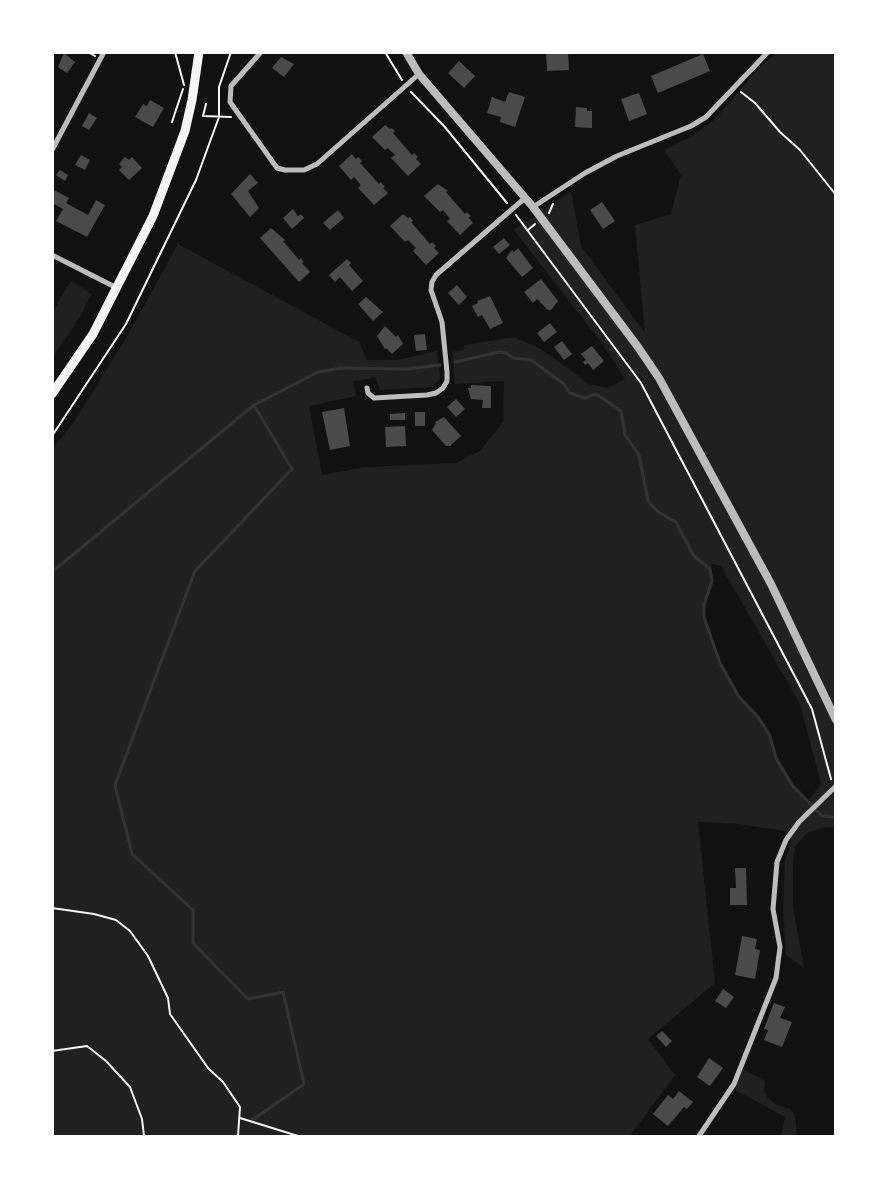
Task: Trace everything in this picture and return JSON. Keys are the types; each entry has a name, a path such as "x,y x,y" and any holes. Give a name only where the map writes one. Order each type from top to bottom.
{"main road":[{"path":"52,394 93,334 153,216 176,156 192,100 199,52"}],"street":[{"path":"52,150 104,52"},
{"path":"261,52 231,86 230,102 276,168 293,171 304,170 317,164 419,74"},
{"path":"406,52 419,74 533,207 634,340 659,378 771,584 836,720"},
{"path":"533,207 585,173 617,156 691,126 706,117 768,52"},
{"path":"367,388 368,393 374,398 427,395 436,393 443,388 447,381 447,372 442,322 431,290 432,282 436,275 526,198"},
{"path":"52,255 117,288"},
{"path":"700,1136 734,1084 776,978 780,947 773,909 777,862 786,840 799,822 834,788"}],"path":[{"path":"172,122 184,85 175,52"},
{"path":"52,436 126,324 196,180 219,117 219,87 231,52"},
{"path":"385,52 405,86 444,126 512,210 641,383 812,709 834,788"},
{"path":"734,86 755,103 780,132 800,150 836,195"},
{"path":"206,104 203,116 240,117"},
{"path":"52,908 94,914 116,920 130,932 148,956 168,998 170,1014 208,1068 235,1097 240,1107 238,1136"},
{"path":"52,1051 87,1046 106,1061 130,1087 142,1119 144,1136"},
{"path":"240,1118 296,1136"}],"shaded area":[{"path":"778,53 835,53 836,827 824,827 807,833 796,846 793,859 793,907 804,968 786,955 783,907 785,861 791,840 784,831 739,824 698,822 715,983 648,1039 675,1075 630,1136 53,1136 52,449 74,422 129,333 178,244 359,342 367,360 397,360 437,351 440,379 431,387 380,390 375,377 353,382 356,396 309,406 322,475 366,467 456,463 481,450 503,422 504,381 455,384 452,352 464,350 464,345 514,337 541,349 589,384 608,388 625,379 603,345 514,230 571,191 581,246 645,333 635,225 671,214 681,175 664,150 691,137 715,119 763,64","holes":["712,564 721,566 800,704 821,784 808,801 792,785 776,758 770,736 759,718 739,697 720,663 704,617 704,605 712,581 710,569"]},
{"path":"71,281 92,294 75,325 53,357 53,311"},
{"path":"743,1069 765,1081 764,1090 768,1098 777,1105 790,1109 795,1115 797,1136 781,1136 785,1117 733,1089"}],"building":[{"path":"568,52 569,70 547,71 546,53"},
{"path":"64,53 75,62 67,73 58,67"},
{"path":"703,54 710,71 658,93 651,76"},
{"path":"281,57 294,64 284,77 272,68"},
{"path":"459,61 475,76 464,88 448,73"},
{"path":"509,92 525,97 515,127 500,122 501,117 487,113 492,97 505,102"},
{"path":"639,93 647,114 629,121 621,99"},
{"path":"150,100 164,108 153,127 135,117 143,104 147,106"},
{"path":"576,107 587,108 587,111 592,111 592,128 575,127"},
{"path":"89,113 97,118 89,130 82,126"},
{"path":"385,125 395,131 393,133 412,155 414,153 418,157 416,159 421,164 408,176 391,158 395,155 388,148 385,150 372,137"},
{"path":"352,154 356,159 358,157 362,161 360,163 379,184 381,182 385,187 383,188 388,193 374,205 358,188 361,185 354,177 351,180 339,166"},
{"path":"81,155 90,160 85,170 75,165"},
{"path":"125,157 129,160 132,157 142,168 129,180 119,170 122,167 119,164"},
{"path":"60,170 68,175 65,181 56,175"},
{"path":"250,174 258,183 248,191 259,208 250,217 231,194"},
{"path":"438,184 448,191 446,192 465,214 467,212 471,216 469,218 473,223 460,235 447,221 450,219 443,210 440,212 424,196"},
{"path":"54,190 69,198 66,203 88,215 96,200 105,205 87,237 56,221 63,209 52,203"},
{"path":"602,202 615,221 603,229 590,210"},
{"path":"293,209 298,216 301,214 304,218 292,229 283,218"},
{"path":"338,210 344,218 330,230 323,223"},
{"path":"403,214 408,218 410,217 413,221 411,222 430,244 432,242 436,246 434,248 439,253 426,265 413,251 416,248 408,240 405,242 390,226"},
{"path":"271,228 285,240 283,241 299,260 301,258 304,262 302,263 310,272 299,282 260,238"},
{"path":"504,238 510,245 499,254 493,247"},
{"path":"518,248 533,268 522,277 506,258 512,250 514,252"},
{"path":"347,259 351,263 349,265 363,281 352,291 340,277 335,282 329,275"},
{"path":"541,279 558,301 551,310 548,310 537,299 533,303 524,292"},
{"path":"457,285 467,297 459,305 448,293"},
{"path":"490,296 503,323 490,329 482,315 478,317 472,306 478,303 477,301"},
{"path":"366,297 383,312 373,321 358,304"},
{"path":"550,323 557,332 544,342 537,333"},
{"path":"385,326 396,337 398,335 403,344 392,354 385,349 377,336"},
{"path":"425,334 427,350 416,351 414,335"},
{"path":"562,341 572,354 564,360 554,347"},
{"path":"592,346 604,361 593,370 588,363 585,365 583,362 586,360 581,354"},
{"path":"471,385 491,386 491,408 482,408 483,400 471,399 468,388 471,388"},
{"path":"456,399 465,409 456,417 447,407"},
{"path":"344,408 350,446 330,450 322,412"},
{"path":"415,412 425,412 425,426 415,426"},
{"path":"405,413 405,420 390,420 390,414"},
{"path":"444,417 461,436 450,446 446,446 432,430 435,422"},
{"path":"405,426 406,446 386,447 385,427"},
{"path":"735,868 746,868 747,905 730,905 730,888 736,888"},
{"path":"742,936 757,939 755,949 760,950 755,979 735,975"},
{"path":"723,989 734,997 726,1008 715,1001"},
{"path":"774,1003 785,1007 780,1018 792,1022 782,1047 764,1040 768,1030 764,1029"},
{"path":"662,1031 672,1041 666,1047 656,1036"},
{"path":"709,1058 723,1068 710,1086 697,1077"},
{"path":"679,1091 693,1102 687,1109 684,1107 668,1126 653,1114 668,1095 673,1099"}],"waterway":[{"path":"455,362 499,352 506,353 513,358 531,360 564,384 570,393 585,398 596,394 621,411 625,435 639,455 648,501 658,512 676,522 693,555 710,569 712,581 704,605 704,617 720,663 739,697 759,718 770,736 776,758 792,785 822,816 836,817"},
{"path":"52,572 254,405 318,372 341,368 407,369 440,365"},
{"path":"251,1121 304,1084 283,992 248,999 193,943 193,910 132,854 115,785 195,571 292,469 254,405"}]}
